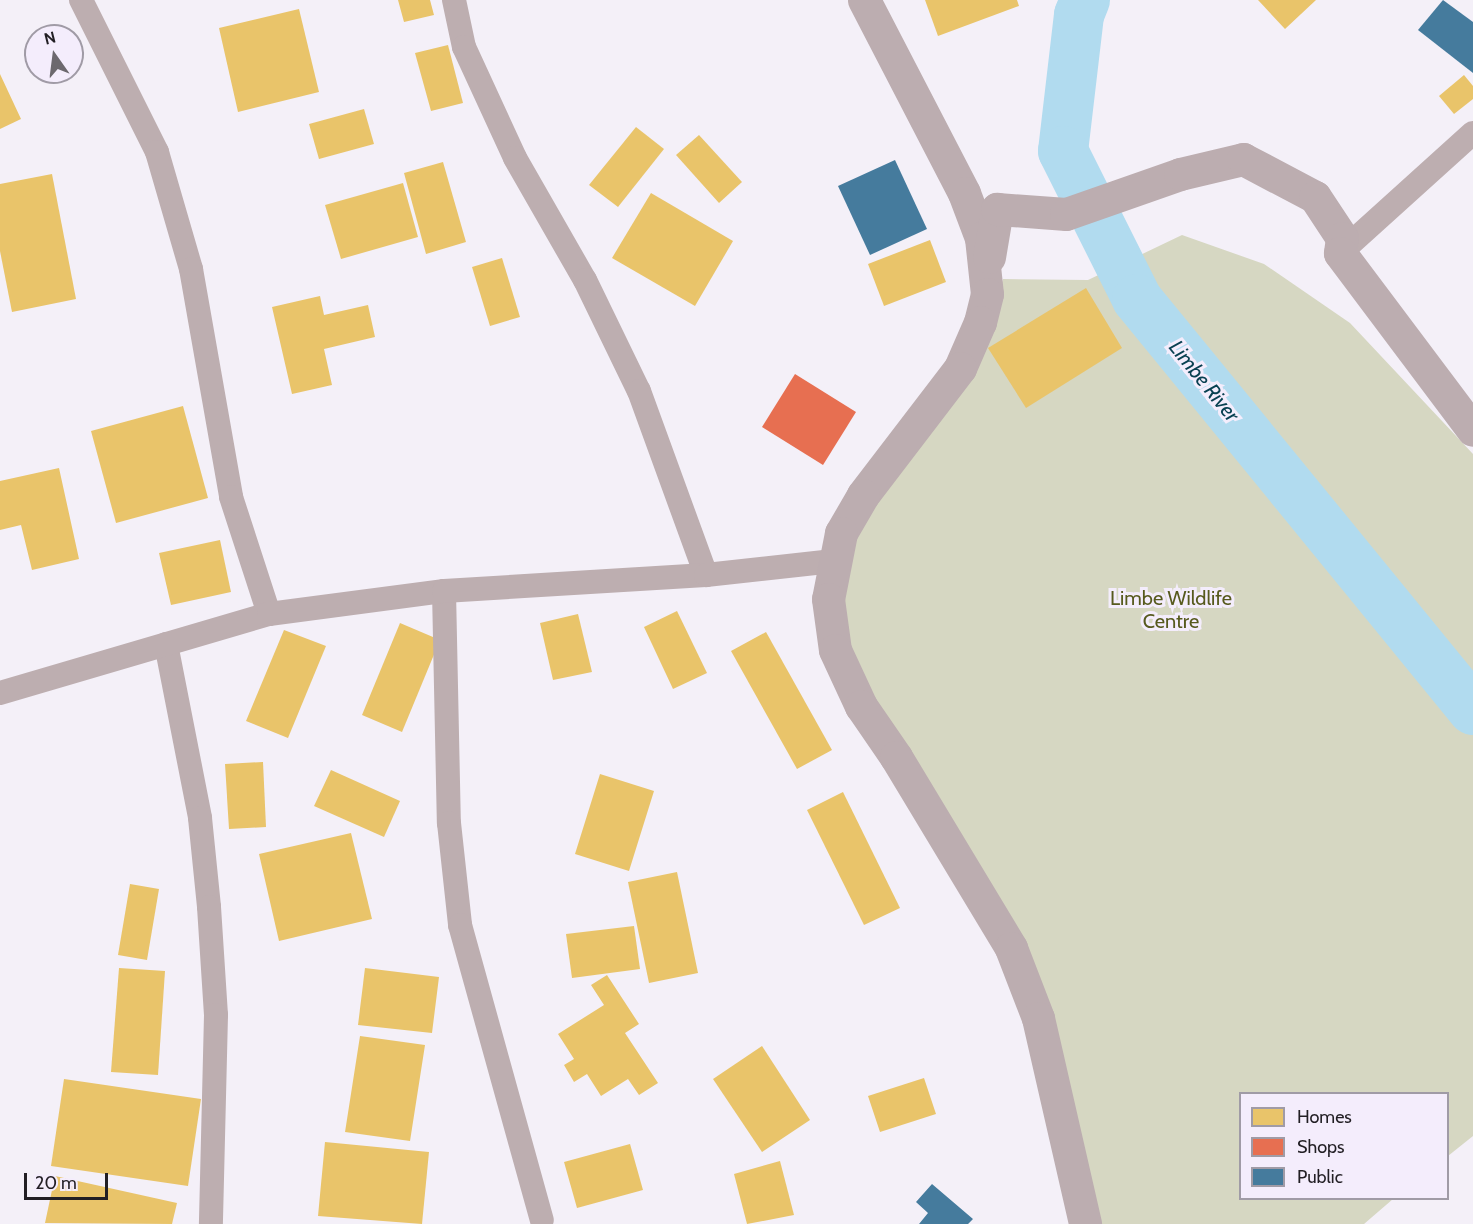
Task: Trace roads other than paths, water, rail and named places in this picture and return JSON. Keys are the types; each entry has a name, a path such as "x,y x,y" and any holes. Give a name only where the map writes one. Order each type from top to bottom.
{"street":[{"path":"81,0 157,152 191,269 231,497 269,614"},
{"path":"454,0 464,47 515,158 585,280 639,391 706,575"},
{"path":"864,0 964,193 981,238 987,270"},
{"path":"1340,253 1473,133"},
{"path":"1085,1224 1038,1018 1011,948 896,757 861,706 835,650 828,599 833,561 841,533 863,495 960,368 980,322 987,294 987,270 997,209 1066,214 1130,189 1243,159 1315,197 1342,238 1340,253 1473,430"},
{"path":"0,693 269,614 444,591 706,575 833,561"},
{"path":"444,591 447,776 460,925 542,1220"},
{"path":"166,644 200,818 209,907 216,1015 211,1224"}],"waterway":[{"name":"Limbe River","path":"1085,0 1079,15 1063,151 1137,299 1473,710"}],"park label":[{"name":"Limbe Wildlife Centre","path":"1171,610"}]}
